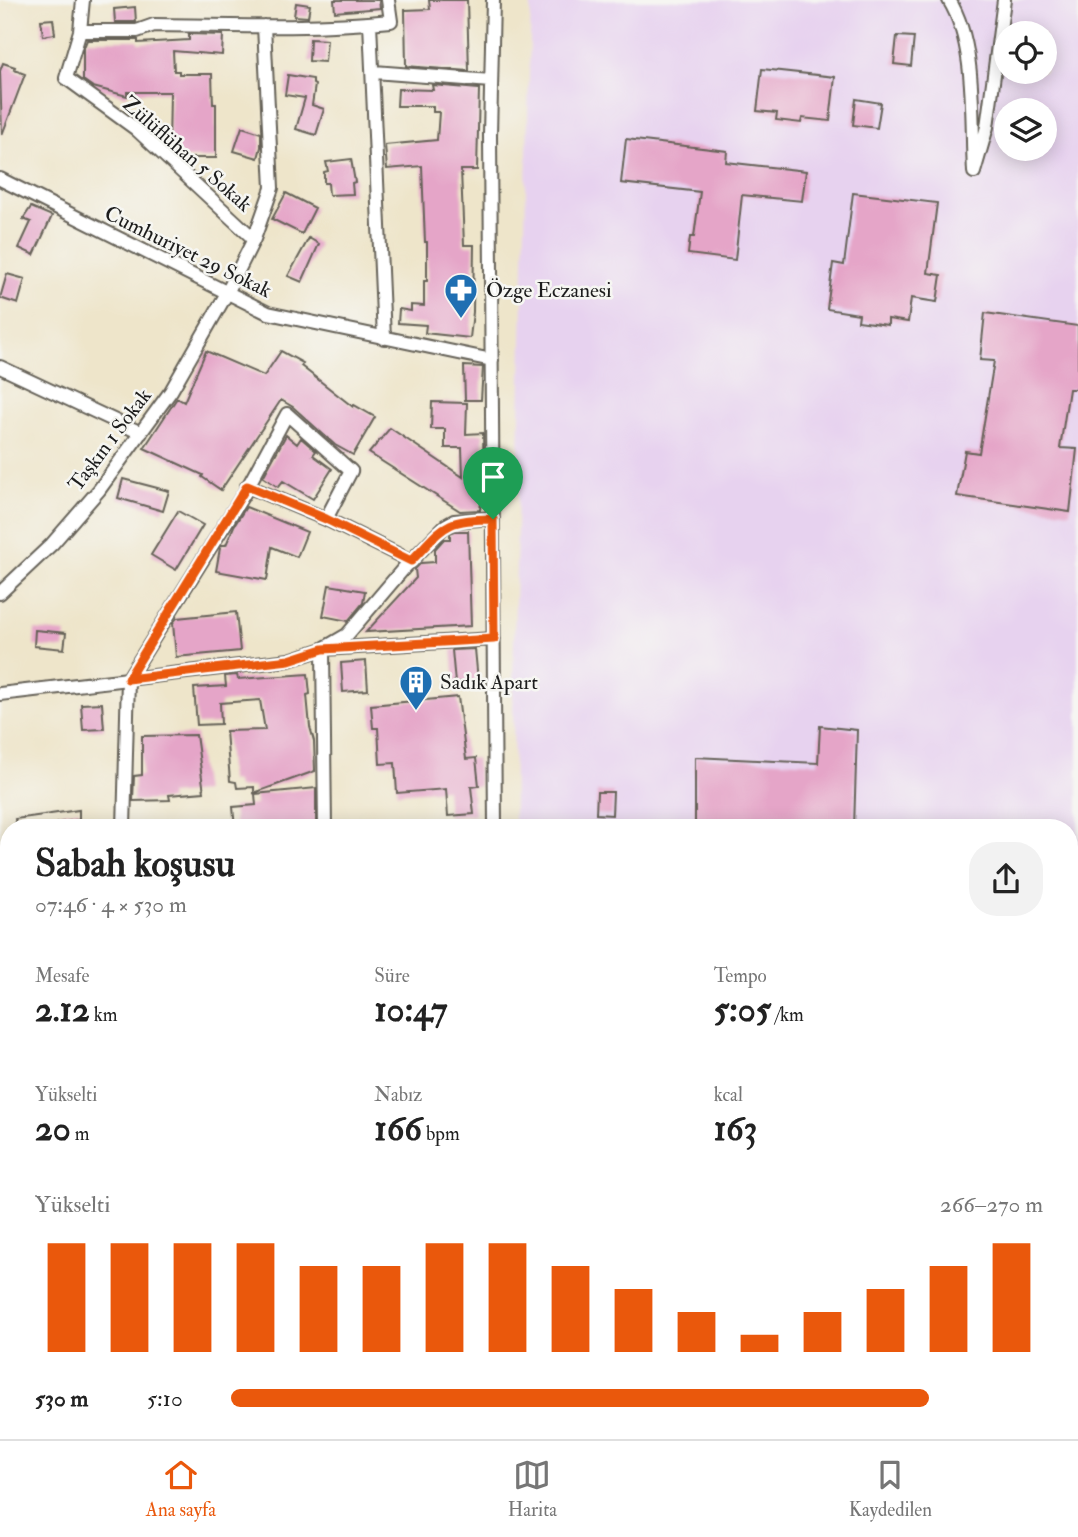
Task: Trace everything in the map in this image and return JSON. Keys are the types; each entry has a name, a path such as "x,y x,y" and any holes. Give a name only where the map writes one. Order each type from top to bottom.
{"street":[{"name":"Zülüflühan 5 Sokak","path":"83,0 80,31 66,78 136,129 254,239"},
{"path":"80,31 136,31 154,25 264,26 391,21 388,0"},
{"path":"493,0 491,80 495,819"},
{"path":"949,0 963,33 971,86 974,172 987,127 1004,0"},
{"path":"370,23 384,338"},
{"name":"Taşkın 1 Sokak","path":"0,593 60,535 99,490 141,433 171,391 227,293 254,239 272,188 264,26"},
{"path":"374,72 491,80"},
{"name":"Cumhuriyet 29 Sokak","path":"0,179 268,313 492,360"},
{"path":"0,367 141,433"},
{"path":"124,819 128,679 247,486 287,414 351,471 326,519"},
{"path":"247,486 326,519 411,561"},
{"path":"0,694 289,660 323,649 347,635 445,526 454,521 493,519"},
{"path":"323,649 494,639"},
{"path":"323,649 325,819"}],"shaded area":[{"path":"531,0 1078,0 1078,819 514,819 513,680"}],"building":[{"path":"334,0 379,0 380,8 335,12"},
{"path":"429,0 467,0 469,71 406,66 405,10 430,9"},
{"path":"296,3 310,5 308,17 294,16"},
{"path":"135,7 136,22 115,22 114,9"},
{"path":"53,19 55,34 43,36 41,20"},
{"path":"189,34 223,35 222,55 173,51 174,71 179,71 179,74 212,74 213,104 216,104 216,158 179,158 169,148 170,92 127,92 127,96 93,87 83,80 83,50 87,40 138,40 138,43 189,40"},
{"path":"897,36 914,37 911,66 894,64"},
{"path":"310,39 327,40 325,62 309,61"},
{"path":"3,63 25,74 2,135 0,71"},
{"path":"762,69 835,77 830,121 802,118 801,123 776,120 777,113 757,111"},
{"path":"288,75 313,79 315,85 312,105 324,109 316,135 296,129 305,98 285,95"},
{"path":"432,85 479,89 477,170 461,170 464,245 474,245 470,338 425,333 426,325 398,323 399,309 411,311 411,305 424,306 427,242 422,166 387,169 385,145 437,140 439,112 433,112 433,106 397,106 398,89 433,90"},
{"path":"856,99 881,103 877,128 853,125"},
{"path":"242,127 261,133 258,158 234,151"},
{"path":"626,139 727,151 726,162 806,171 802,201 742,195 735,260 688,254 690,237 694,237 700,192 621,183"},
{"path":"351,159 355,182 352,183 353,194 329,195 328,183 324,183 324,172 328,171 326,162"},
{"path":"286,193 315,208 302,234 272,219"},
{"path":"853,193 937,203 928,273 941,275 937,302 911,298 908,322 888,319 888,325 858,321 859,314 827,309 833,263 844,265"},
{"path":"31,207 52,216 34,255 19,248 31,222 23,219"},
{"path":"309,238 319,244 302,282 288,276"},
{"path":"7,274 25,279 18,304 0,298"},
{"path":"985,313 1078,326 1078,389 1069,389 1060,448 1077,449 1070,512 957,496 965,451 979,453 994,361 980,360"},
{"path":"206,351 264,376 281,351 303,363 301,366 353,407 354,405 375,417 353,455 335,445 293,407 281,400 221,490 202,477 203,475 144,448 177,398 184,402"},
{"path":"464,366 483,367 481,400 465,400"},
{"path":"432,402 467,403 466,434 483,433 484,480 480,510 460,511 369,453 390,428 463,477 462,448 445,448 445,429 431,429"},
{"path":"286,435 297,444 301,438 316,451 313,455 332,469 313,499 283,481 278,487 263,477"},
{"path":"123,479 169,491 163,511 118,498"},
{"path":"246,507 307,532 297,557 272,547 267,580 216,571 220,548 226,545"},
{"path":"178,511 203,525 176,570 151,555"},
{"path":"468,531 471,626 366,632 416,578 415,569 421,563 435,562 435,549 444,539 450,539 450,533"},
{"path":"329,585 365,591 363,603 348,621 323,616"},
{"path":"236,612 240,651 176,657 173,623 177,618"},
{"path":"35,630 66,633 64,649 34,646"},
{"path":"475,649 478,681 455,683 452,650"},
{"path":"366,661 368,690 343,692 341,663"},
{"path":"308,674 310,694 307,695 314,741 315,771 254,793 254,787 237,788 236,782 230,781 226,731 265,730 260,700 220,703 221,724 197,725 194,688 226,686 225,676 237,675 238,679"},
{"path":"458,697 466,759 476,758 479,786 471,787 474,814 448,816 446,789 397,793 395,763 380,764 378,728 373,728 371,705"},
{"path":"102,703 104,729 83,730 81,704"},
{"path":"820,726 857,730 854,819 695,819 695,757 818,763"},
{"path":"196,735 204,792 169,795 170,800 133,801 134,776 142,775 142,736"},
{"path":"316,788 316,819 234,819 233,807 256,805 255,794"},
{"path":"597,792 613,792 612,815 596,814"},
{"path":"79,810 79,819 15,819"}],"place":[{"name":"Özge Eczanesi","path":"461,320"},
{"name":"Sadık Apart","path":"416,712"}],"route":[{"path":"247,486 326,519 411,561 445,526 454,521 493,519 494,639 323,649 289,660 128,679 247,486"}]}
